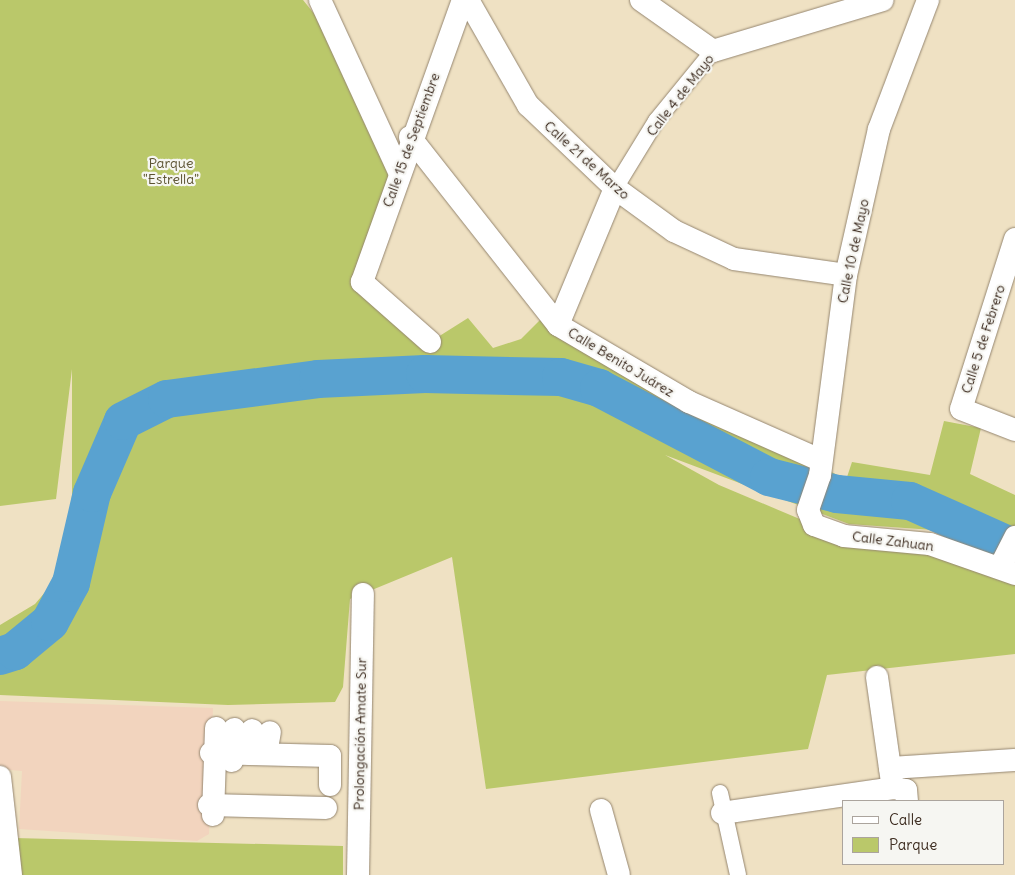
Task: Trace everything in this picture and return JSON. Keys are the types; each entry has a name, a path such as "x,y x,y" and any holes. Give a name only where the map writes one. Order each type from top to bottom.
{"street":[{"path":"320,0 399,172"},
{"name":"Calle 15 de Septiembre","path":"430,342 362,282 410,137 463,0"},
{"name":"Calle 21 de Marzo","path":"468,0 528,105 615,188 674,231 734,259 846,275"},
{"path":"641,0 713,51"},
{"name":"Calle 10 de Mayo","path":"808,510 820,468 846,275 879,129 928,0"},
{"name":"Calle 4 de Mayo","path":"558,325 615,188 656,121 713,51 875,1"},
{"name":"Calle Benito Juárez","path":"410,137 558,325 689,402 820,468"},
{"name":"Calle 5 de Febrero","path":"1015,239 961,410 1015,430"},
{"name":"Calle Zahuan","path":"808,510 814,525 844,536 930,544 1006,567"},
{"path":"1006,567 1015,537"},
{"name":"Prolongación Amate Sur","path":"358,875 363,594"},
{"path":"877,677 897,786"},
{"path":"263,757 243,730 263,757 266,807"},
{"path":"263,757 330,756 330,785 324,796 266,807"},
{"path":"738,875 721,803 897,786 1015,760"},
{"path":"0,777 11,875"},
{"path":"330,785 359,783"},
{"path":"266,807 358,819"},
{"path":"601,810 619,875"}],"shaded area":[{"path":"0,701 213,708 209,834 197,841 19,829 22,771 0,769"}],"green space":[{"name":"Parque \"Estrella\"","path":"0,0 303,0 341,47 399,172 362,282 430,342 468,318 493,348 521,339 548,312 846,480 852,462 930,475 944,421 981,428 970,474 1015,495 1015,536 1004,559 933,530 849,524 665,455 719,485 814,525 1015,574 1015,654 827,675 808,749 486,789 452,557 350,599 343,687 335,702 228,705 0,695 0,625 35,604 52,584 65,546 72,495 72,369 56,499 0,506"},
{"path":"14,838 343,846 343,875 20,875"}],"waterway":[{"path":"0,656 15,651 50,622 71,583 92,493 123,421 167,399 318,379 425,374 561,377 599,388 769,477 837,494 910,501 1015,548"}]}
